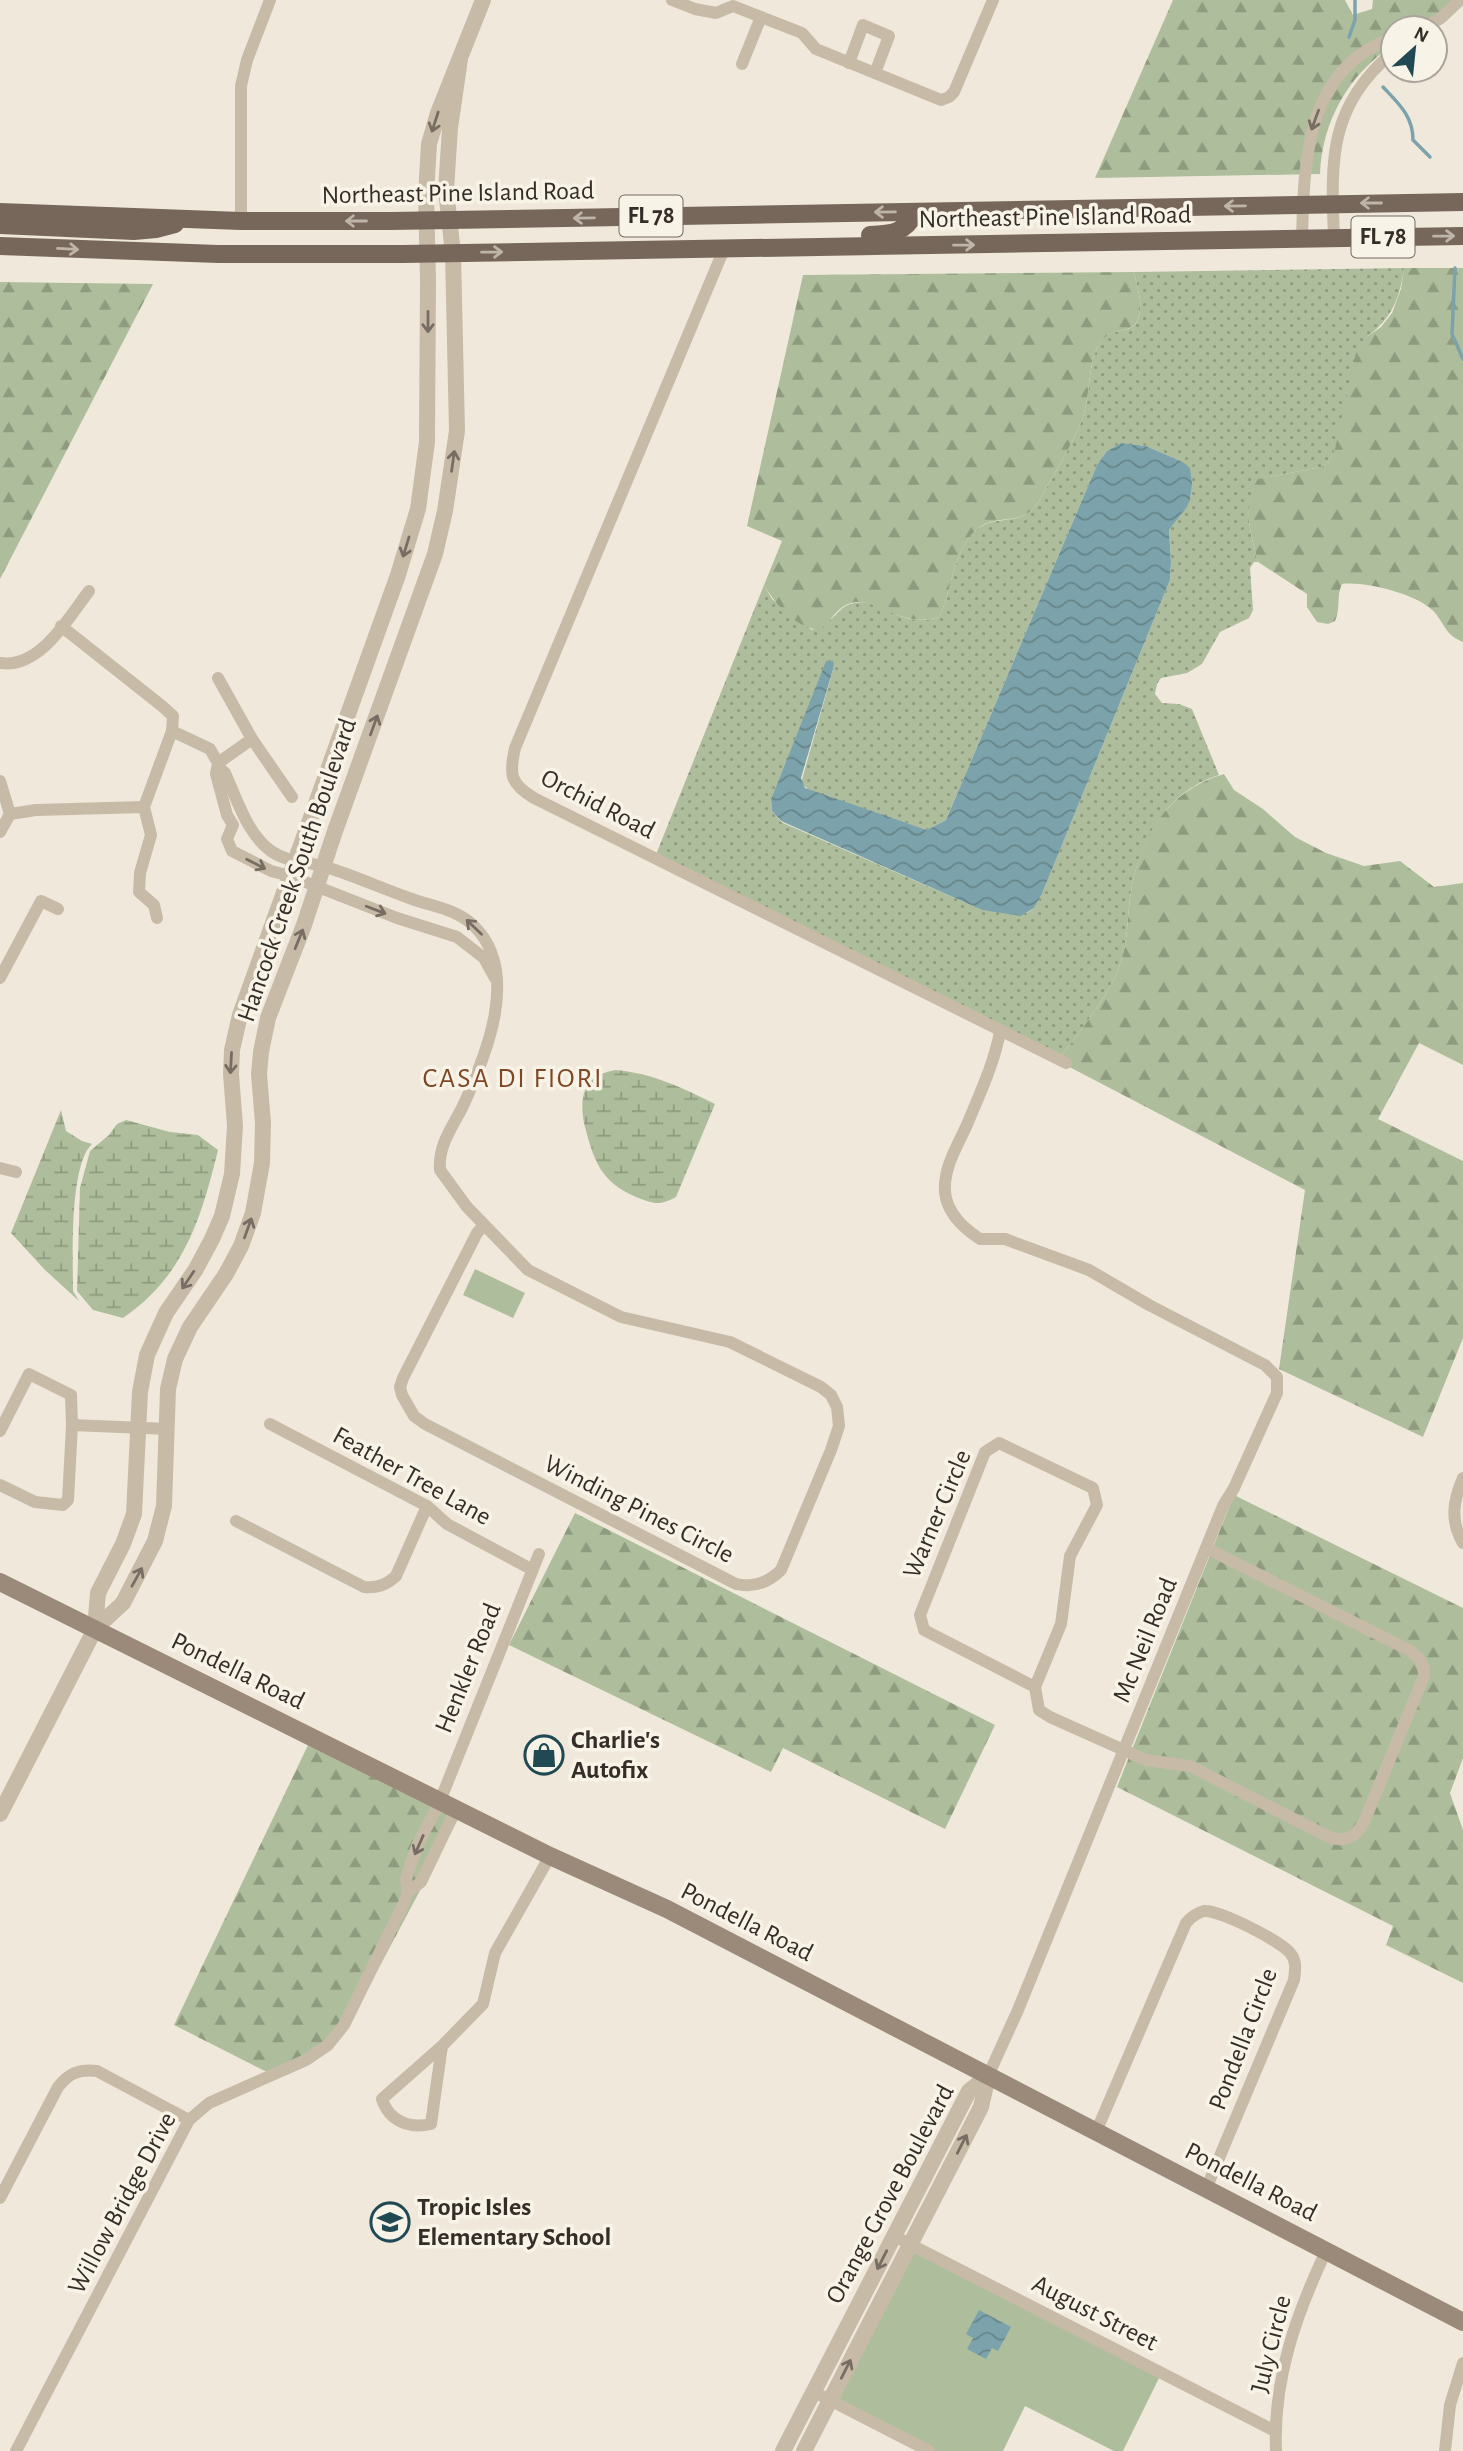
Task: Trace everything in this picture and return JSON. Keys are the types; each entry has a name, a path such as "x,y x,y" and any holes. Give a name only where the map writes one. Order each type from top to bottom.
{"main road":[{"name":"Northeast Pine Island Road","path":"0,212 241,221 450,220 1463,202"},
{"name":"Northeast Pine Island Road","path":"648,250 683,239 889,234 900,232 916,212"},
{"path":"0,225 134,231 156,229 184,219"},
{"name":"Northeast Pine Island Road","path":"0,246 227,254 453,253 1463,236"},
{"name":"Pondella Road","path":"0,1582 550,1856 667,1909 1463,2322"}],"street":[{"path":"241,221 241,86 247,60 270,0"},
{"path":"460,59 483,0"},
{"path":"672,0 695,9 716,13 733,6 802,33 816,49 941,100 954,92 993,0"},
{"path":"1445,14 1460,0"},
{"path":"742,64 761,17"},
{"path":"849,63 863,25 889,36 875,73"},
{"path":"1302,239 1309,137 1313,122 1327,93 1341,73 1360,56 1379,44"},
{"name":"Hancock Creek South Boulevard","path":"95,1629 123,1603 155,1541 164,1506 168,1390 179,1351 190,1327 226,1275 241,1246 253,1213 262,1163 263,1123 259,1074 266,1026 428,575 446,511 457,431 453,253 446,190 450,128 460,59"},
{"name":"Hancock Creek South Boulevard","path":"95,1629 98,1593 123,1544 134,1514 140,1392 147,1354 160,1324 205,1253 222,1216 232,1174 235,1145 230,1074 240,1015 398,575 418,509 427,442 426,194 429,144 435,120 460,59"},
{"path":"1334,238 1334,149 1339,128 1349,104 1379,66"},
{"path":"1327,93 1349,104"},
{"name":"Orchid Road","path":"724,249 515,748 512,779 534,798 1066,1063"},
{"path":"0,663 10,665 24,661 44,648 89,591"},
{"path":"61,626 173,716 172,731 144,807 151,835 139,892 154,905 157,918"},
{"path":"218,678 252,740 292,797"},
{"path":"172,731 210,749 225,774 248,825 269,850 292,869 317,888 457,937 484,958 495,975 498,988"},
{"path":"252,740 219,765 216,774 226,815 233,825 227,839 232,851 271,871 292,869"},
{"path":"0,781 10,807 10,814 0,832"},
{"path":"10,814 36,810 144,807"},
{"name":"Winding Pines Circle","path":"292,869 324,866 442,907 464,918 481,934 495,959 498,988 492,1023 463,1105 442,1144 440,1170 484,1225 528,1270 609,1312 646,1324 742,1346 821,1387 831,1395 839,1416 839,1426 781,1570 774,1577 748,1586 736,1584 465,1446 414,1416 402,1395 400,1387 403,1378 477,1233 484,1225"},
{"path":"0,978 41,901 58,909"},
{"path":"240,1015 266,1026"},
{"name":"Mc Neil Road","path":"988,2076 1125,1750 1223,1506 1234,1488 1277,1393 1277,1377 1265,1365 1101,1276 1037,1249 1005,1239 980,1239 963,1226 949,1207 945,1192 946,1176 988,1075 1000,1032"},
{"path":"0,1168 16,1171"},
{"path":"0,1431 29,1374 71,1395 68,1500 63,1505 35,1502 0,1485"},
{"path":"72,1424 167,1429"},
{"name":"Feather Tree Lane","path":"270,1424 427,1506 447,1524 531,1569"},
{"name":"Warner Circle","path":"999,1443 1093,1488 1097,1505 1070,1556 1061,1624 1035,1687 924,1630 920,1615 985,1452 999,1443"},
{"path":"1463,1478 1453,1512 1463,1543"},
{"path":"236,1521 364,1587 376,1588 397,1576 427,1506"},
{"path":"1035,1687 1039,1710 1080,1731 1156,1763 1190,1766 1331,1838 1342,1841 1353,1837 1364,1822 1424,1676 1420,1659 1411,1651 1206,1548"},
{"name":"Henkler Road","path":"448,1805 539,1553"},
{"path":"0,1814 95,1629"},
{"name":"Willow Bridge Drive","path":"408,1892 406,1878 417,1846 448,1805"},
{"name":"Willow Bridge Drive","path":"16,2451 189,2120 209,2103 306,2060 328,2045 344,2025 408,1892 421,1882 448,1805"},
{"path":"442,2046 431,2124 418,2127 396,2119 386,2111 382,2099 442,2046 483,2004 495,1953 550,1856"},
{"name":"Pondella Circle","path":"1096,2132 1186,1923 1194,1915 1206,1911 1217,1913 1261,1934 1292,1954 1296,1967 1294,1980 1206,2189"},
{"path":"0,2198 58,2087 74,2072 97,2071 189,2120"},
{"name":"Orange Grove Boulevard","path":"783,2451 969,2091 988,2076"},
{"name":"Orange Grove Boulevard","path":"804,2451 981,2107 988,2076"},
{"path":"928,2171 944,2179"},
{"name":"August Street","path":"894,2236 1275,2431"},
{"name":"July Circle","path":"1276,2451 1275,2431 1293,2326 1326,2251"},
{"path":"1446,2451 1450,2405 1463,2363"},
{"path":"814,2392 929,2451"}],"green space":[{"path":"1173,0 1345,0 1353,15 1372,9 1373,0 1463,0 1444,14 1379,14 1379,56 1351,85 1332,118 1322,154 1320,174 1095,178"},
{"path":"1404,268 1394,306 1383,322 1368,336 1335,450 1329,462 1321,467 1259,479 1254,489 1250,499 1249,520 1258,562 1254,562 1250,568 1253,610 1249,618 1220,632 1202,664 1187,673 1161,678 1157,684 1155,694 1162,703 1179,704 1192,709 1219,775 1183,794 1169,807 1147,840 1134,878 1126,941 1114,980 1100,1004 1058,1061 653,862 764,585 772,599 812,630 854,603 874,604 913,619 939,617 957,560 967,540 983,526 1024,515 1038,503 1081,422 1097,348 1107,336 1130,328 1138,319 1140,302 1134,272","holes":["1121,443 1146,446 1183,462 1190,483 1190,499 1169,530 1170,580 1034,908 1027,913 982,910 781,822 772,811 771,799 826,662 832,661 834,666 801,783 810,791 927,830 946,820 1097,465 1107,451"]},
{"path":"1404,268 1463,268 1463,642 1450,633 1429,607 1419,601 1406,595 1364,585 1342,584 1335,621 1328,624 1317,622 1307,607 1307,594 1258,562 1250,530 1250,499 1258,479 1321,467 1329,462 1335,449 1356,353 1368,336 1381,327 1392,313 1401,289"},
{"path":"1134,272 1140,302 1138,319 1130,328 1107,336 1097,348 1081,422 1038,503 1024,515 983,525 967,540 957,560 939,617 912,619 858,602 844,606 820,630 803,625 780,607 764,585 782,541 747,526 803,275"},
{"path":"0,282 153,284 0,579"},
{"path":"1224,774 1234,790 1263,809 1295,837 1326,853 1364,866 1400,861 1434,887 1463,883 1463,1065 1419,1043 1378,1119 1463,1161 1463,1338 1423,1437 1279,1369 1305,1190 1058,1061 1100,1004 1114,980 1126,941 1134,877 1148,838 1170,805 1203,782"},
{"path":"616,1070 655,1078 715,1104 676,1197 670,1200 652,1202 624,1191 607,1177 596,1160 584,1122 584,1094 593,1079"},
{"path":"61,1110 66,1131 92,1144 79,1171 74,1213 73,1291 79,1301 45,1270 11,1233"},
{"path":"126,1120 170,1132 198,1135 218,1150 205,1199 187,1244 161,1284 123,1318 93,1310 77,1291 80,1188 90,1151 109,1135 117,1124"},
{"path":"475,1269 525,1293 513,1318 463,1295"},
{"path":"1234,1495 1463,1608 1463,1758 1450,1793 1463,1830 1463,1983 1386,1945 1393,1926 1117,1787"},
{"path":"575,1513 995,1725 945,1829 783,1748 771,1772 509,1645"},
{"path":"309,1743 459,1817 365,1994 337,2040 273,2075 174,2025"},
{"path":"914,2249 1162,2372 1123,2451 1114,2451 1025,2406 1003,2451 922,2451 833,2406"}],"water":[{"path":"1121,443 1146,446 1183,462 1190,468 1190,500 1169,530 1170,580 1034,908 1021,916 982,910 781,821 772,811 771,799 826,661 833,661 834,666 801,778 805,788 927,830 946,820 1097,465 1107,451"},
{"path":"979,2310 1011,2327 998,2351 992,2348 986,2359 967,2349 973,2338 966,2334"}],"waterway":[{"path":"1349,37 1355,20 1355,0"},
{"path":"1383,87 1408,117 1413,140 1430,157"},
{"path":"1455,268 1452,334 1463,359"}],"place":[{"name":"Charlie's Autofix","path":"544,1755"},
{"name":"Tropic Isles Elementary School","path":"390,2222"}],"district":[{"name":"CASA DI FIORI","path":"513,1079"}]}
